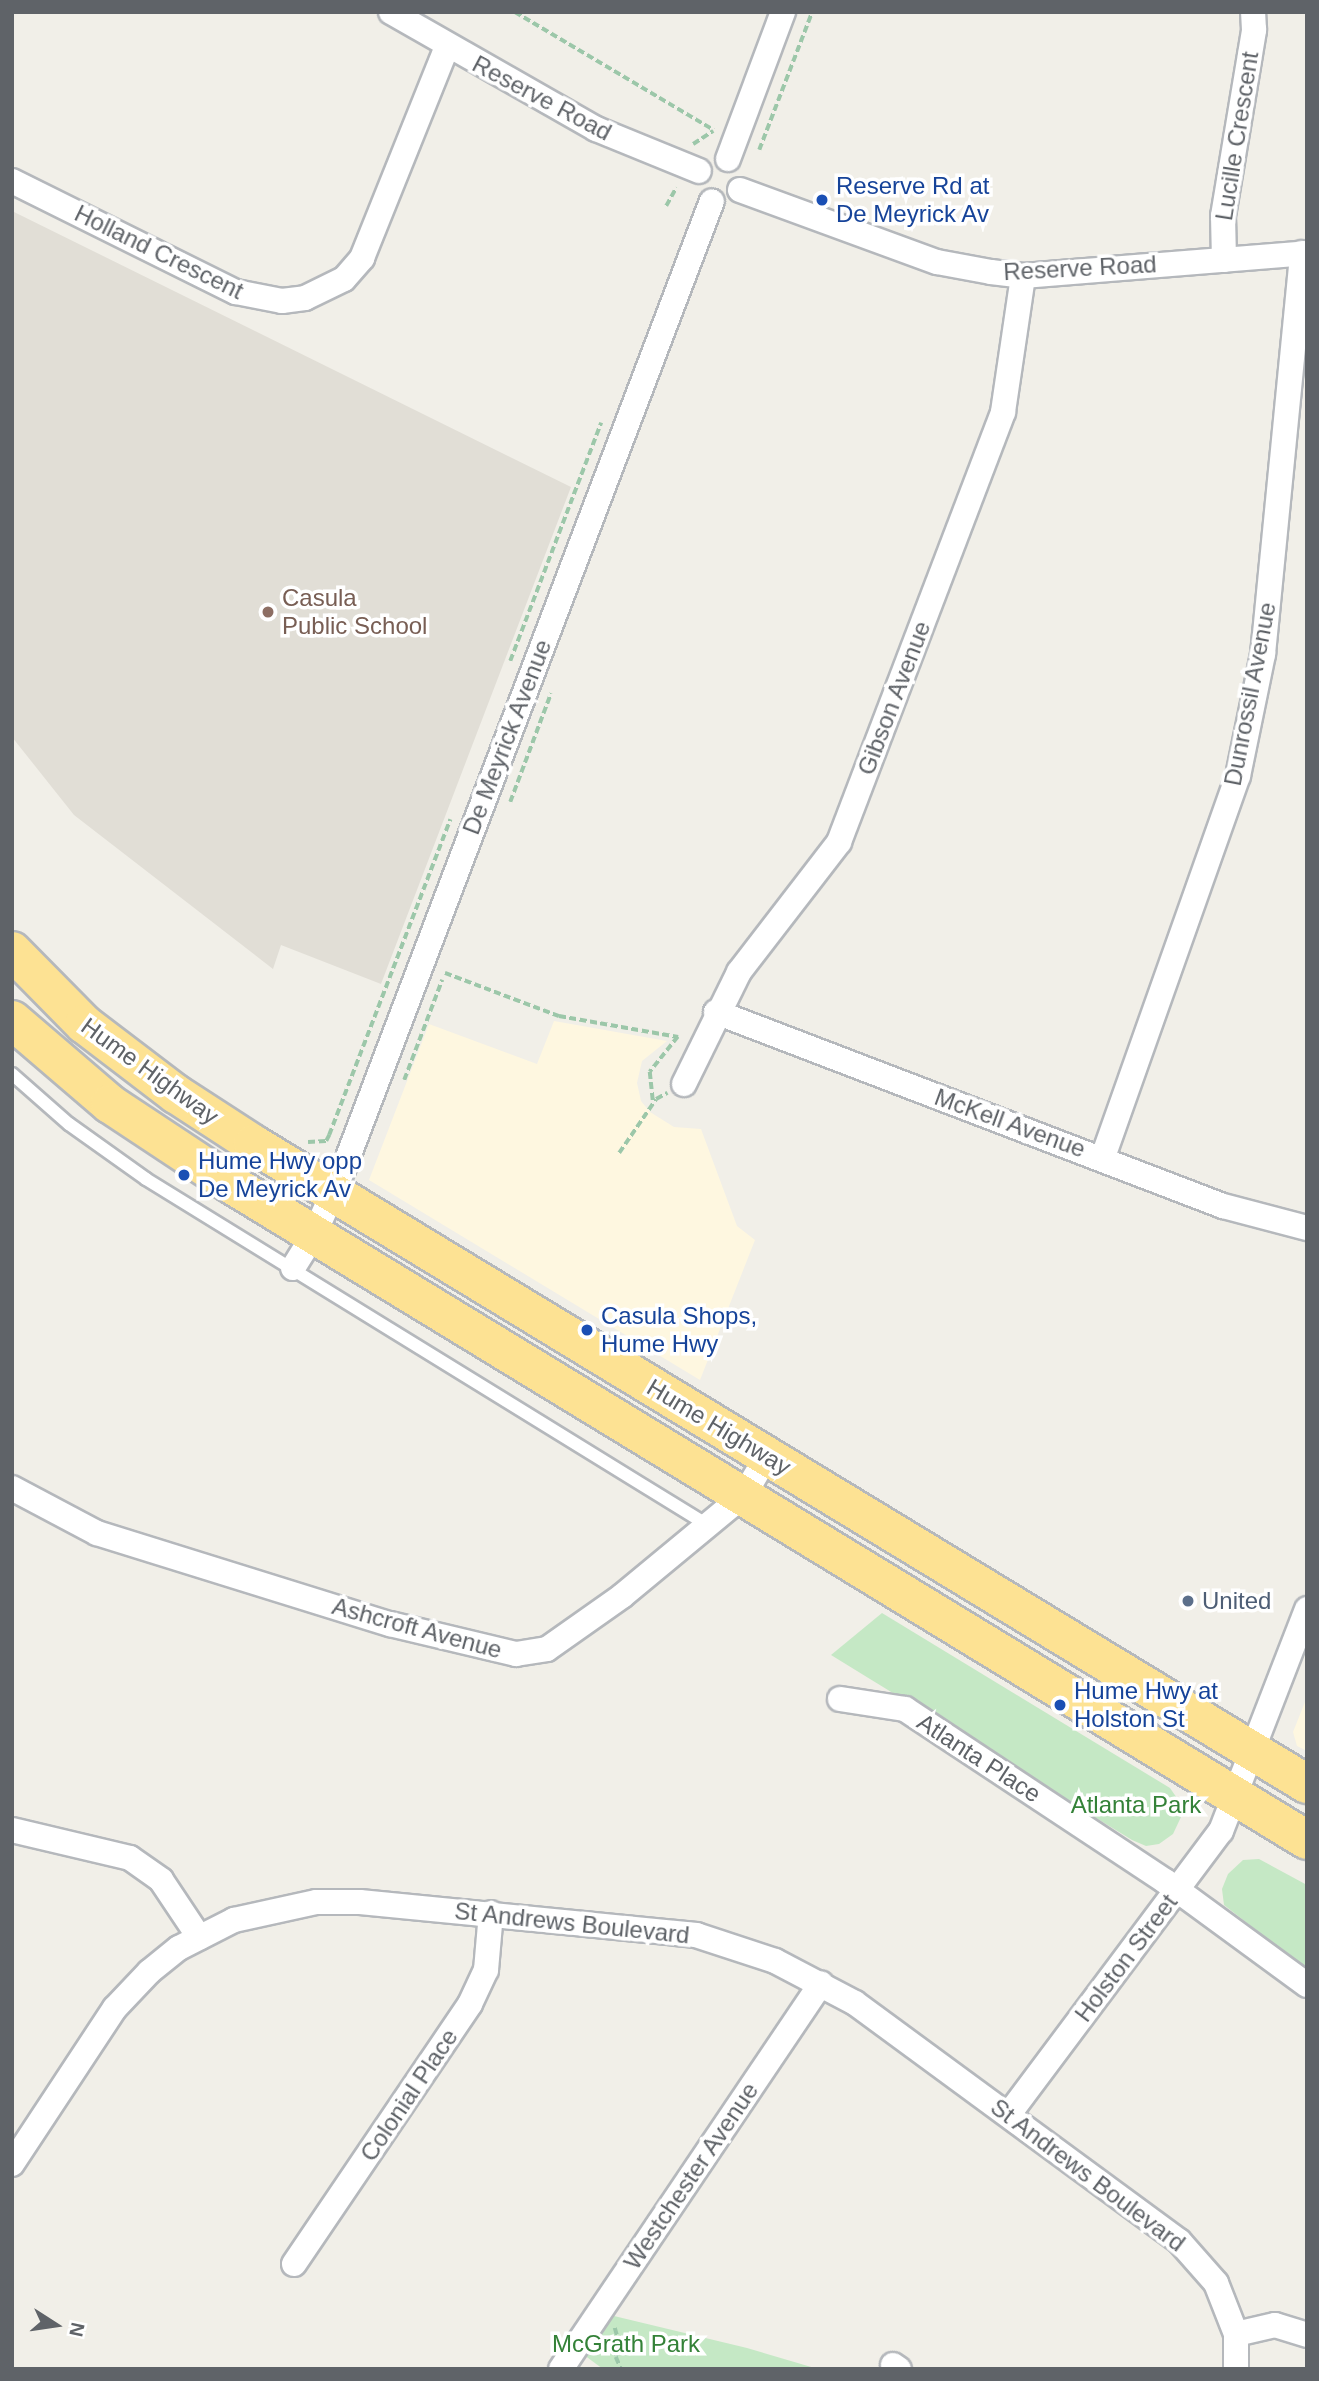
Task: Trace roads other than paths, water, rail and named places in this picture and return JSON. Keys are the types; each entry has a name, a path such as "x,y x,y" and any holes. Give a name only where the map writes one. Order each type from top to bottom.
{"highway":[{"name":"Hume Highway","path":"12,951 84,1024 176,1094 334,1193 1307,1784"},
{"name":"Hume Highway","path":"12,1020 110,1104 314,1234 1307,1840"}],"street":[{"name":"Reserve Road","path":"391,12 447,47 596,129 699,171"},
{"path":"728,159 783,12"},
{"name":"Lucille Crescent","path":"1224,260 1223,216 1254,30 1253,12"},
{"name":"Holland Crescent","path":"12,181 236,292 282,301 315,295 344,279 362,258 447,47"},
{"path":"714,158 728,159 742,175 740,190 725,202 712,201 701,192 699,171 714,158"},
{"name":"Reserve Road","path":"740,190 937,262 1023,276 1305,253"},
{"name":"De Meyrick Avenue","path":"293,1268 314,1234 334,1193 712,201"},
{"name":"Dunrossil Avenue","path":"1103,1157 1238,776 1263,654 1305,253"},
{"name":"Gibson Avenue","path":"684,1084 716,1012 739,972 839,842 1003,412 1023,276"},
{"name":"McKell Avenue","path":"716,1012 1103,1157 1223,1206 1307,1228"},
{"name":"Ashcroft Avenue","path":"12,1488 97,1533 390,1624 516,1654 547,1649 622,1596 744,1495 767,1456"},
{"name":"Holston Street","path":"1009,2113 1221,1831 1307,1609"},
{"name":"Atlanta Place","path":"840,1699 905,1709 1177,1890 1307,1985"},
{"path":"12,1830 131,1858 161,1880 199,1937"},
{"name":"St Andrews Boulevard","path":"12,2164 115,2008 149,1972 199,1937 234,1920 316,1902 491,1913 696,1935 775,1961 821,1983 903,2035 1009,2113 1090,2179 1180,2241 1216,2283 1236,2334 1236,2369"},
{"name":"Colonial Place","path":"294,2264 470,2004 486,1970 491,1913"},
{"name":"Westchester Avenue","path":"561,2369 821,1983"},
{"path":"1236,2334 1275,2325 1307,2336"}],"lane":[{"path":"12,1074 107,1152 706,1524"}],"place":[{"name":"Reserve Rd at De Meyrick Av","path":"822,200"},
{"name":"Casula Public School","path":"268,612"},
{"name":"Hume Hwy opp De Meyrick Av","path":"184,1175"},
{"name":"Casula Shops, Hume Hwy","path":"587,1330"},
{"name":"United","path":"1188,1601"},
{"name":"Hume Hwy at Holston St","path":"1060,1705"}],"park label":[{"name":"Atlanta Park","path":"1136,1805"},
{"name":"McGrath Park","path":"626,2344"}]}
